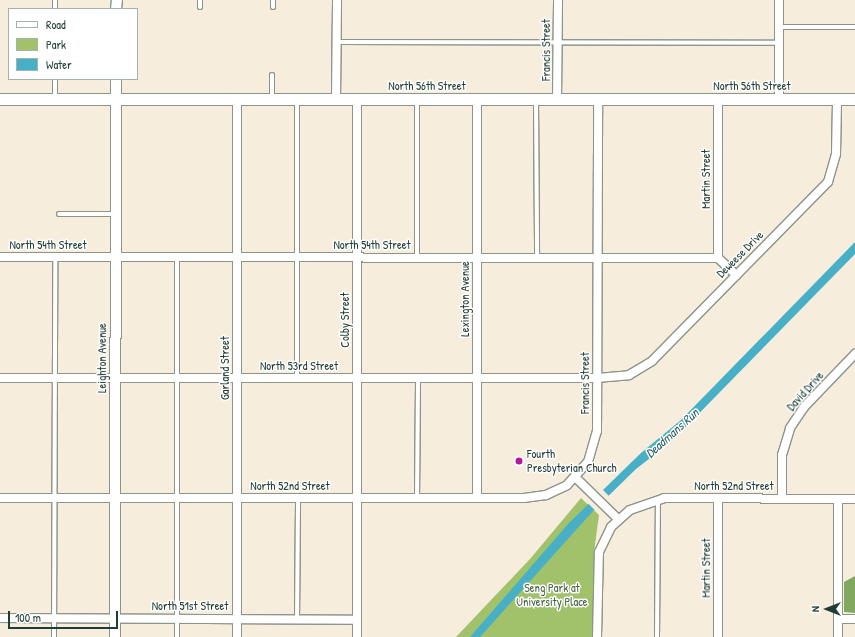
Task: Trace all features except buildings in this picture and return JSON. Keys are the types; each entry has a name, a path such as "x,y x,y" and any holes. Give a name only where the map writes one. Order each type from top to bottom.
{"main road":[{"name":"North 56th Street","path":"0,99 855,99"}],"street":[{"path":"336,99 337,0"},
{"name":"Francis Street","path":"557,99 558,0"},
{"path":"779,0 779,99"},
{"name":"Leighton Avenue","path":"115,637 116,80"},
{"name":"Garland Street","path":"237,99 237,637"},
{"name":"Colby Street","path":"357,99 357,637"},
{"name":"Lexington Avenue","path":"477,99 477,498"},
{"name":"Francis Street","path":"576,478 590,457 597,437 598,99"},
{"name":"Martin Street","path":"718,99 718,258"},
{"name":"Deweese Drive","path":"597,378 625,376 648,365 828,182 836,154 837,100"},
{"name":"North 54th Street","path":"0,257 718,258"},
{"path":"718,258 736,275"},
{"name":"David Drive","path":"782,498 782,455 790,428 804,407 855,354"},
{"name":"North 53rd Street","path":"0,378 597,378"},
{"path":"576,478 618,519 606,537 598,558 597,637"},
{"name":"North 52nd Street","path":"0,498 540,497 563,488 576,478"},
{"name":"Martin Street","path":"718,498 718,637"},
{"name":"North 52nd Street","path":"618,519 636,507 658,499 855,499"},
{"path":"838,499 838,637"},
{"name":"North 51st Street","path":"0,618 237,618 357,620"},
{"path":"838,619 855,619"}],"lane":[{"path":"200,0 200,7"},
{"path":"272,0 272,7"},
{"path":"779,27 855,27"},
{"path":"337,42 779,43"},
{"path":"272,75 272,99"},
{"path":"55,80 55,99"},
{"path":"297,99 297,378"},
{"path":"417,99 417,257"},
{"path":"536,99 537,257"},
{"path":"59,214 116,214"},
{"path":"54,637 55,257"},
{"path":"177,257 177,637"},
{"path":"417,498 418,377"},
{"path":"297,619 298,498"},
{"path":"658,499 658,637"}],"green space":[{"name":"Seng Park at University Place","path":"581,498 599,515 594,552 594,637 456,637 530,559"},
{"path":"855,576 855,613 844,612 844,582"}],"water":[{"name":"Deadmans Run","path":"855,242 855,254 672,441 636,469 593,511 480,637 470,637 568,524 641,453 681,420"}],"pier":[{"path":"601,488 610,497 596,511 587,502"}],"place":[{"name":"Fourth Presbyterian Church","path":"519,461"}]}
